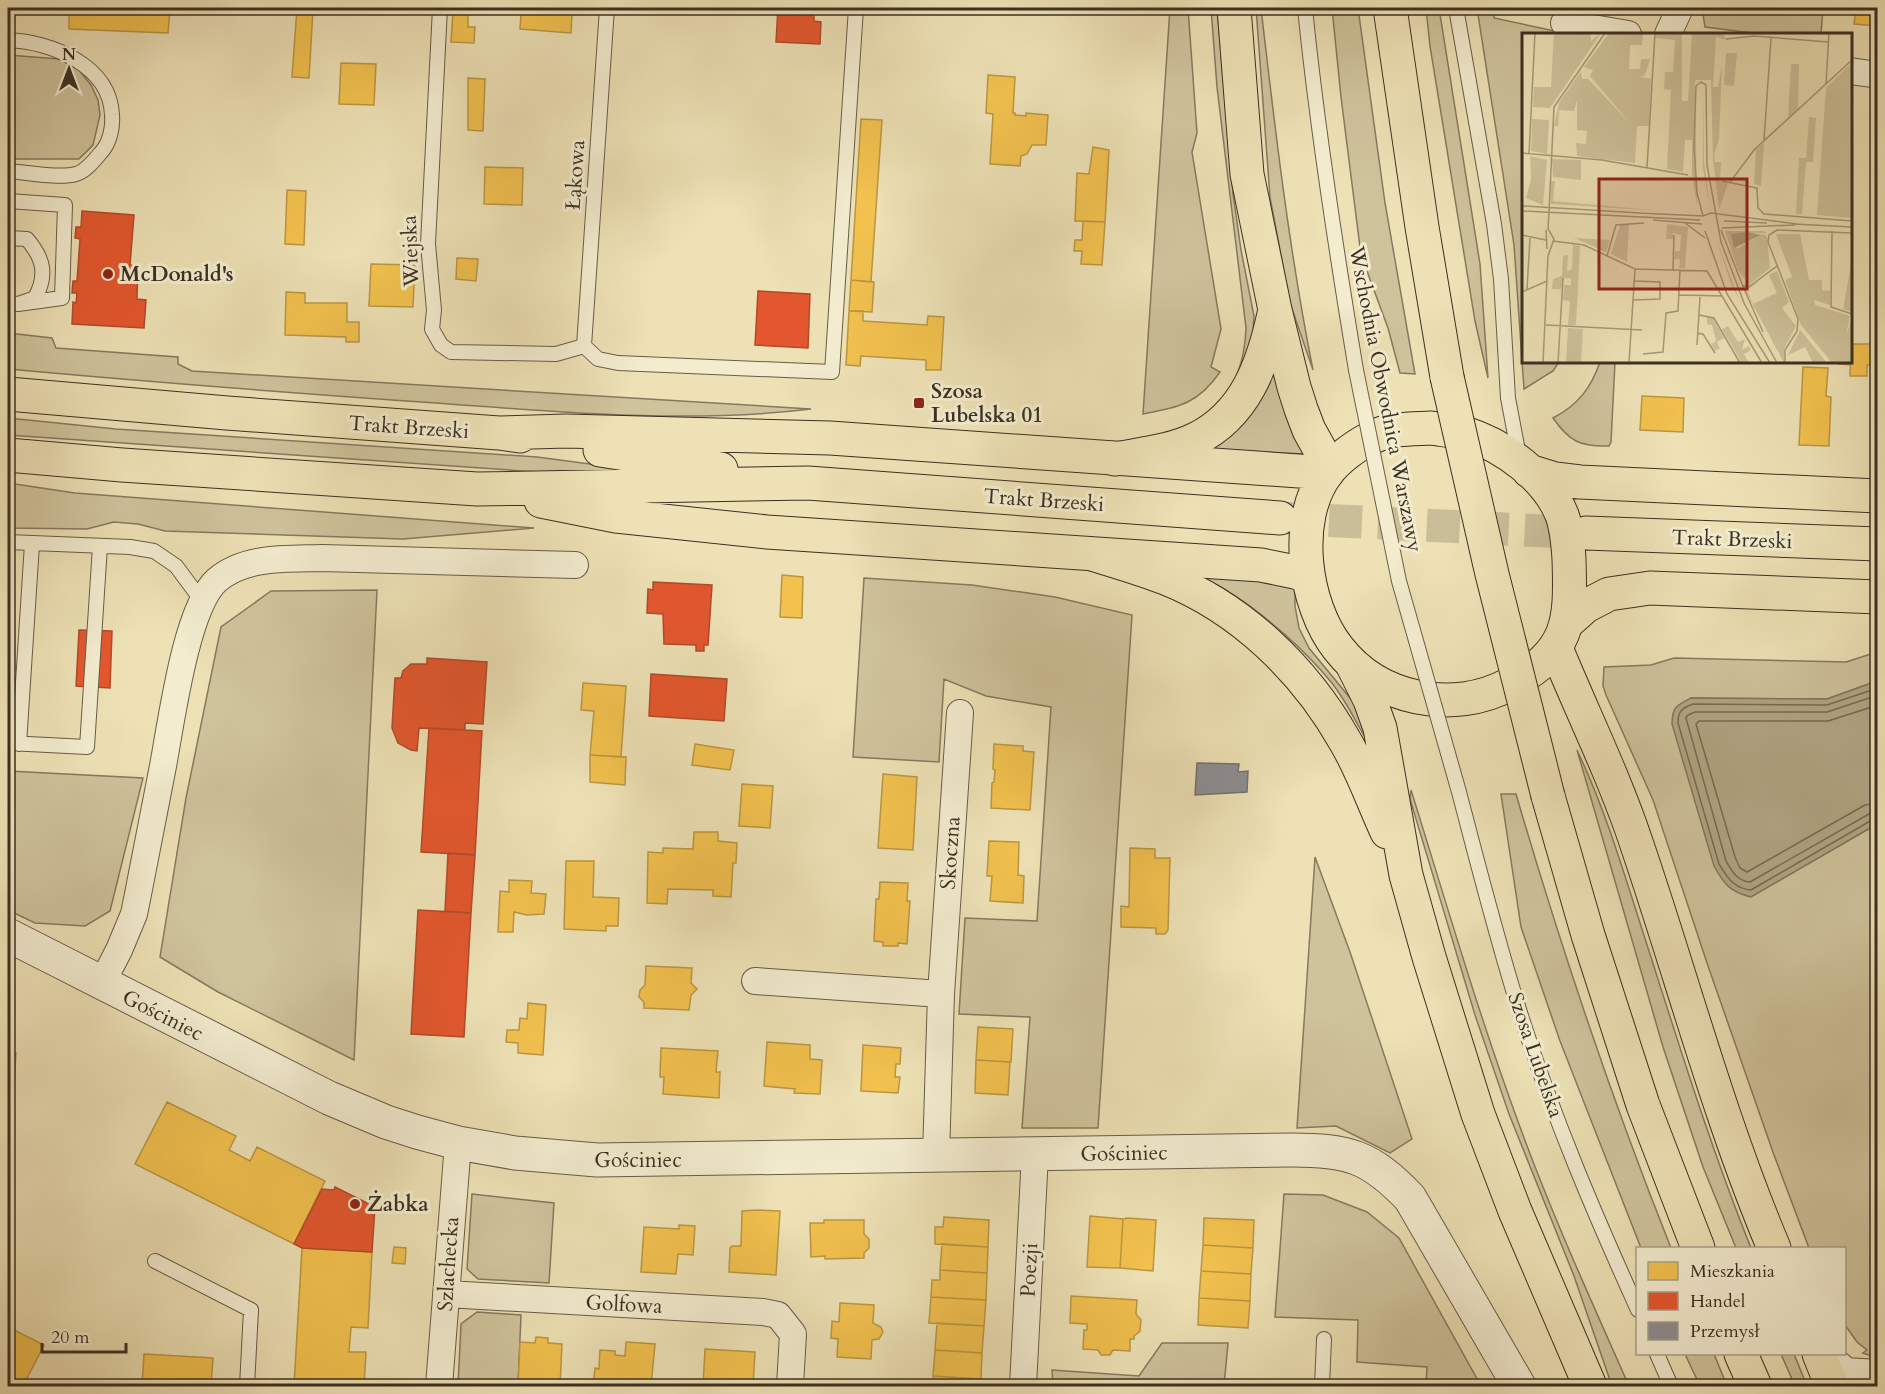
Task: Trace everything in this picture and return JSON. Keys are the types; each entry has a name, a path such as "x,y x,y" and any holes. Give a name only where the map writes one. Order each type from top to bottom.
{"main road":[{"path":"1234,8 1247,174 1275,310 1301,409 1319,448 1327,473"},
{"path":"1390,8 1422,227 1447,376 1495,585 1548,796 1588,935 1643,1105 1698,1247"},
{"path":"1115,459 1166,449 1195,440 1220,425 1250,389 1258,371 1275,310"},
{"name":"Trakt Brzeski","path":"8,394 499,433 808,483 1280,518"},
{"path":"1774,1247 1754,1201 1709,1071 1637,844 1562,635 1569,551 1562,514 1548,491 1525,468 1490,444 1466,434 1431,428 1401,430 1374,436 1349,452 1327,473 1308,517 1307,576 1324,627 1352,664 1375,681 1419,698 1453,700 1505,687 1533,671 1562,635 1586,606 1608,594 1650,588 1878,597"},
{"path":"499,433 566,431 830,438 1327,473"},
{"name":"Trakt Brzeski","path":"8,455 477,489 808,483"},
{"path":"1525,468 1555,479 1580,482 1878,496"},
{"path":"477,489 616,516 767,532 1260,565 1307,576"},
{"name":"Trakt Brzeski","path":"1586,533 1878,544"},
{"path":"1095,555 1166,578 1194,593 1234,616 1289,663 1345,741 1406,875"},
{"path":"1352,664 1370,700 1380,728 1406,875 1429,957 1496,1164 1590,1386"},
{"path":"1742,1355 1755,1386"},
{"path":"1819,1355 1832,1386"}],"street":[{"path":"1668,33 1680,8"},
{"path":"1563,23 1622,33"},
{"path":"1852,71 1878,75"},
{"path":"102,983 134,914 180,676 202,601 216,581 229,571 264,561 322,558 574,565"},
{"name":"Skoczna","path":"936,1156 941,994 960,713"},
{"name":"Gościniec","path":"8,935 356,1110 417,1132 458,1143 515,1153 597,1160 1317,1150 1340,1152 1360,1159 1392,1179 1410,1198 1519,1386"},
{"path":"754,981 941,994"},
{"name":"Szlachecka","path":"439,1386 458,1143"},
{"name":"Poezji","path":"1023,1386 1035,1154"},
{"name":"Golfowa","path":"446,1294 763,1312 778,1315 793,1334 790,1386"},
{"path":"1829,1355 1846,1371 1878,1373"}],"lane":[{"name":"Wiejska","path":"440,8 428,243 434,310 432,329 441,345 451,352 556,354 584,346"},
{"name":"Łąkowa","path":"584,346 607,8"},
{"path":"584,346 598,359 618,363 832,372 856,8"},
{"name":"Wschodnia Obwodnica Warszawy","path":"1305,8 1310,64 1331,215 1356,370 1399,581 1459,792"},
{"path":"1456,8 1494,224 1501,279 1508,399 1525,468"},
{"path":"8,40 50,46 70,55 91,72 111,100 112,123 107,145 94,161 77,174 8,171"},
{"path":"8,201 65,205 62,298 13,304"},
{"path":"8,238 27,239 39,254 42,270 40,288 35,298 13,304"},
{"path":"8,542 130,547 154,551 176,566 202,601"},
{"path":"8,551 32,544"},
{"path":"32,544 13,744 87,747 100,546"},
{"name":"Szosa Lubelska","path":"1459,792 1522,1020 1564,1135 1605,1237 1636,1306"},
{"path":"154,1261 251,1310 247,1386"},
{"path":"1322,1386 1324,1339"},
{"path":"1658,1355 1671,1386"}],"shaded area":[{"path":"1170,8 1188,8 1197,133 1192,152 1221,329 1211,367 1220,372 1212,383 1195,398 1177,406 1143,414"},
{"path":"1211,8 1217,8 1233,194 1254,316 1252,344 1246,364 1229,391 1242,360 1246,328 1217,87"},
{"path":"1256,8 1261,8 1290,235 1313,370 1290,303 1270,197"},
{"path":"1332,8 1358,8 1385,203 1415,374 1400,373 1388,328 1361,255"},
{"path":"1426,8 1439,8 1480,264 1488,378 1475,321 1430,46"},
{"path":"1477,8 1494,8 1494,18 1564,33 1522,33 1522,360 1514,245"},
{"path":"1702,8 1823,8 1821,33 1752,33 1705,27"},
{"path":"8,55 59,59 78,69 91,85 98,100 100,115 93,145 79,159 15,159 8,143"},
{"path":"8,333 52,338 56,348 178,357 178,364 192,371 811,409 717,416 577,413 8,369"},
{"path":"1522,363 1558,363 1553,371 1524,389"},
{"path":"1600,363 1615,363 1609,446 1583,444 1576,441 1564,432 1553,418 1570,407 1588,388"},
{"path":"1270,372 1274,374 1305,454 1207,449"},
{"path":"8,418 116,429 537,457 658,473 537,472 8,435"},
{"path":"8,483 75,493 534,528 403,539 165,531 138,524 114,522 87,529 8,528"},
{"path":"1188,570 1295,586 1295,606 1299,628 1309,648 1355,704 1377,756 1338,691 1298,646 1245,603"},
{"path":"864,578 972,585 1055,597 1132,615 1098,1128 1022,1128 1030,1017 959,1014 965,918 1037,921 1051,707 986,696 944,679 939,762 853,757"},
{"path":"377,590 354,1060 218,992 160,957 186,798 221,627 271,591"},
{"path":"1877,652 1877,681 1827,699 1691,698 1751,896 1877,824 1877,1358 1863,1353 1867,1350 1857,1342 1846,1326 1846,1247 1809,1247 1707,963 1653,800 1603,686 1604,667 1651,665 1674,658 1846,662"},
{"path":"1577,750 1608,824 1697,1101 1751,1247 1736,1247 1703,1167 1663,1047"},
{"path":"8,771 143,778 110,911 85,926 35,923 8,910"},
{"path":"1411,790 1477,1001 1532,1160 1629,1386 1612,1386 1574,1276 1509,1114 1475,1015 1410,799"},
{"path":"1501,794 1516,794 1588,1023 1671,1247 1641,1247 1560,1041 1521,927"},
{"path":"1315,857 1350,952 1412,1139 1390,1153 1336,1126 1297,1128"},
{"path":"472,1194 554,1203 549,1283 478,1279 467,1269"},
{"path":"1284,1194 1323,1195 1367,1212 1399,1238 1481,1386 1426,1386 1427,1367 1357,1362 1358,1320 1275,1317"},
{"path":"477,1312 521,1315 518,1386 458,1386 461,1324"},
{"path":"1162,1343 1228,1343 1224,1386 1053,1386 1052,1370 1139,1376"},
{"path":"1685,1355 1714,1355 1727,1386 1700,1386"},
{"path":"1781,1355 1794,1355 1807,1386 1795,1386"}],"water":[{"path":"1877,681 1877,824 1751,897 1733,890 1714,866 1672,724 1676,707 1691,698 1827,699"}],"building: Mieszkania":[{"path":"69,8 170,8 168,33 69,29"},
{"path":"297,8 313,10 309,78 292,77"},
{"path":"514,8 557,8 557,13 572,14 571,33 520,29 521,14 514,14"},
{"path":"1856,8 1878,8 1878,26 1854,24"},
{"path":"453,11 468,12 468,27 475,27 474,43 451,42"},
{"path":"341,63 376,64 374,105 339,104"},
{"path":"988,75 1015,77 1013,113 1015,115 1026,116 1026,113 1048,115 1046,145 1032,145 1027,154 1021,156 1020,166 990,164 993,114 986,113"},
{"path":"468,78 485,79 483,131 468,130"},
{"path":"861,119 882,120 871,282 851,280"},
{"path":"1093,147 1109,150 1105,222 1075,221 1077,173 1089,174"},
{"path":"485,167 523,168 522,205 484,204"},
{"path":"287,190 306,191 304,245 285,244"},
{"path":"1083,221 1105,222 1102,265 1081,264 1082,251 1074,251 1075,240 1082,240"},
{"path":"457,258 478,259 476,281 456,279"},
{"path":"371,264 415,265 413,307 369,306"},
{"path":"851,280 874,282 872,312 849,311"},
{"path":"286,292 305,293 305,303 347,303 347,322 359,322 359,342 346,342 346,337 285,335"},
{"path":"849,311 863,311 863,321 927,325 928,316 944,317 941,370 926,370 926,360 861,356 860,366 846,365"},
{"path":"1852,344 1878,344 1878,366 1867,365 1867,376 1850,376"},
{"path":"1803,367 1828,368 1826,396 1831,397 1829,446 1799,445"},
{"path":"1642,396 1684,398 1683,432 1640,430"},
{"path":"782,575 803,577 802,618 780,617"},
{"path":"583,683 626,686 621,757 590,755 594,711 581,710"},
{"path":"695,744 734,750 730,770 692,765"},
{"path":"994,744 1023,746 1023,751 1034,752 1030,810 991,808 995,770 993,769"},
{"path":"590,755 626,757 625,785 590,782"},
{"path":"883,774 917,777 913,850 878,848"},
{"path":"742,784 773,786 770,828 739,826"},
{"path":"694,832 718,832 718,841 737,843 731,897 713,896 713,890 668,889 667,904 647,903 648,852 663,853 663,848 693,849"},
{"path":"989,841 1019,842 1018,875 1024,876 1023,903 990,901 992,876 987,876"},
{"path":"1130,848 1155,849 1155,858 1170,858 1168,930 1165,934 1156,934 1156,928 1121,927 1121,906 1129,907"},
{"path":"566,861 594,861 593,897 619,898 618,926 606,926 606,931 564,929"},
{"path":"509,880 532,881 531,893 546,894 544,914 527,915 514,912 513,932 498,932 500,891 509,892"},
{"path":"880,882 908,883 907,901 910,901 907,944 883,946 883,942 874,941 876,899 879,899"},
{"path":"646,966 692,968 691,983 697,989 691,995 689,1010 644,1008 644,1002 639,997 640,990 645,985"},
{"path":"528,1003 546,1005 543,1055 518,1053 518,1043 506,1042 507,1030 519,1030 520,1018 527,1019"},
{"path":"978,1027 1013,1029 1011,1062 976,1060"},
{"path":"767,1042 810,1045 810,1059 822,1060 820,1094 794,1093 795,1089 764,1086"},
{"path":"863,1045 901,1048 900,1064 896,1064 895,1077 900,1077 898,1093 861,1091"},
{"path":"661,1048 718,1051 716,1072 720,1072 719,1098 663,1094 664,1077 660,1077"},
{"path":"8,1053 16,1053 8,1185"},
{"path":"976,1060 1010,1062 1008,1095 975,1093"},
{"path":"167,1102 236,1136 229,1150 250,1161 257,1147 325,1181 294,1244 135,1164"},
{"path":"742,1211 780,1211 776,1275 729,1272 730,1248 741,1246"},
{"path":"1090,1216 1123,1219 1120,1268 1087,1267"},
{"path":"944,1217 989,1220 988,1247 935,1244 935,1227 943,1227"},
{"path":"1204,1218 1254,1220 1253,1248 1203,1245"},
{"path":"1123,1219 1156,1220 1153,1271 1120,1268"},
{"path":"824,1220 864,1220 864,1234 869,1239 869,1248 864,1253 864,1258 811,1257 810,1223 824,1223"},
{"path":"679,1225 695,1226 693,1255 678,1254 676,1274 641,1272 644,1227 679,1229"},
{"path":"942,1244 988,1247 987,1273 940,1270"},
{"path":"1203,1245 1253,1248 1251,1274 1201,1271"},
{"path":"394,1247 406,1248 405,1264 392,1263"},
{"path":"302,1248 372,1252 368,1328 351,1327 349,1352 366,1352 364,1386 294,1386"},
{"path":"940,1270 987,1273 986,1300 931,1297 932,1280 940,1280"},
{"path":"1201,1271 1251,1274 1250,1301 1199,1298"},
{"path":"1071,1296 1137,1300 1136,1314 1141,1320 1140,1331 1134,1339 1130,1339 1130,1351 1113,1350 1110,1355 1101,1355 1098,1350 1083,1349 1084,1330 1087,1330 1087,1324 1070,1323"},
{"path":"931,1297 986,1300 984,1326 929,1323"},
{"path":"1199,1298 1250,1301 1248,1328 1198,1325"},
{"path":"840,1303 874,1305 873,1323 881,1327 883,1332 879,1339 872,1340 871,1359 837,1357 838,1339 831,1338 832,1321 839,1322"},
{"path":"937,1323 984,1326 982,1353 935,1350"},
{"path":"8,1327 44,1345 23,1386 8,1386"},
{"path":"536,1337 548,1338 548,1343 562,1344 560,1386 518,1386 520,1342 535,1343"},
{"path":"626,1342 655,1344 651,1386 593,1386 595,1368 599,1369 600,1350 615,1351 615,1355 625,1356"},
{"path":"705,1349 755,1352 753,1386 703,1386"},
{"path":"935,1350 982,1353 981,1379 933,1376"},
{"path":"144,1354 213,1358 211,1386 142,1386"},
{"path":"933,1376 981,1379 981,1386 933,1386"}],"building: Handel":[{"path":"778,8 814,8 814,21 821,22 820,44 776,42"},
{"name":"McDonald's","path":"82,211 134,215 130,265 138,266 137,299 146,300 144,328 72,324 73,302 76,303 77,293 72,293 73,281 77,281 80,239 75,238 76,227 81,227"},
{"path":"758,291 810,294 808,348 755,345"},
{"path":"653,582 712,585 708,645 704,645 704,651 696,651 696,645 664,644 663,614 647,613 648,589 653,590"},
{"path":"79,630 112,631 110,688 76,686"},
{"path":"427,658 487,662 483,724 465,723 465,730 419,728 417,751 398,743 392,728 395,678 401,678 403,671 411,664 427,664"},
{"path":"651,674 727,679 724,721 649,716"},
{"path":"429,728 482,731 475,855 421,852"},
{"path":"448,853 475,855 471,913 445,911"},
{"path":"418,910 471,913 464,1037 411,1034"},
{"path":"335,1187 375,1207 372,1252 302,1248 294,1244 322,1189 334,1190"}],"building: Przemysł":[{"path":"1197,763 1239,764 1238,772 1248,771 1247,792 1195,795"}],"tunnel":[{"path":"1280,518 1586,533"}],"place":[{"name":"McDonald's","path":"108,274"},
{"name":"Szosa Lubelska 01","path":"919,403"},
{"name":"Żabka","path":"355,1204"}]}
